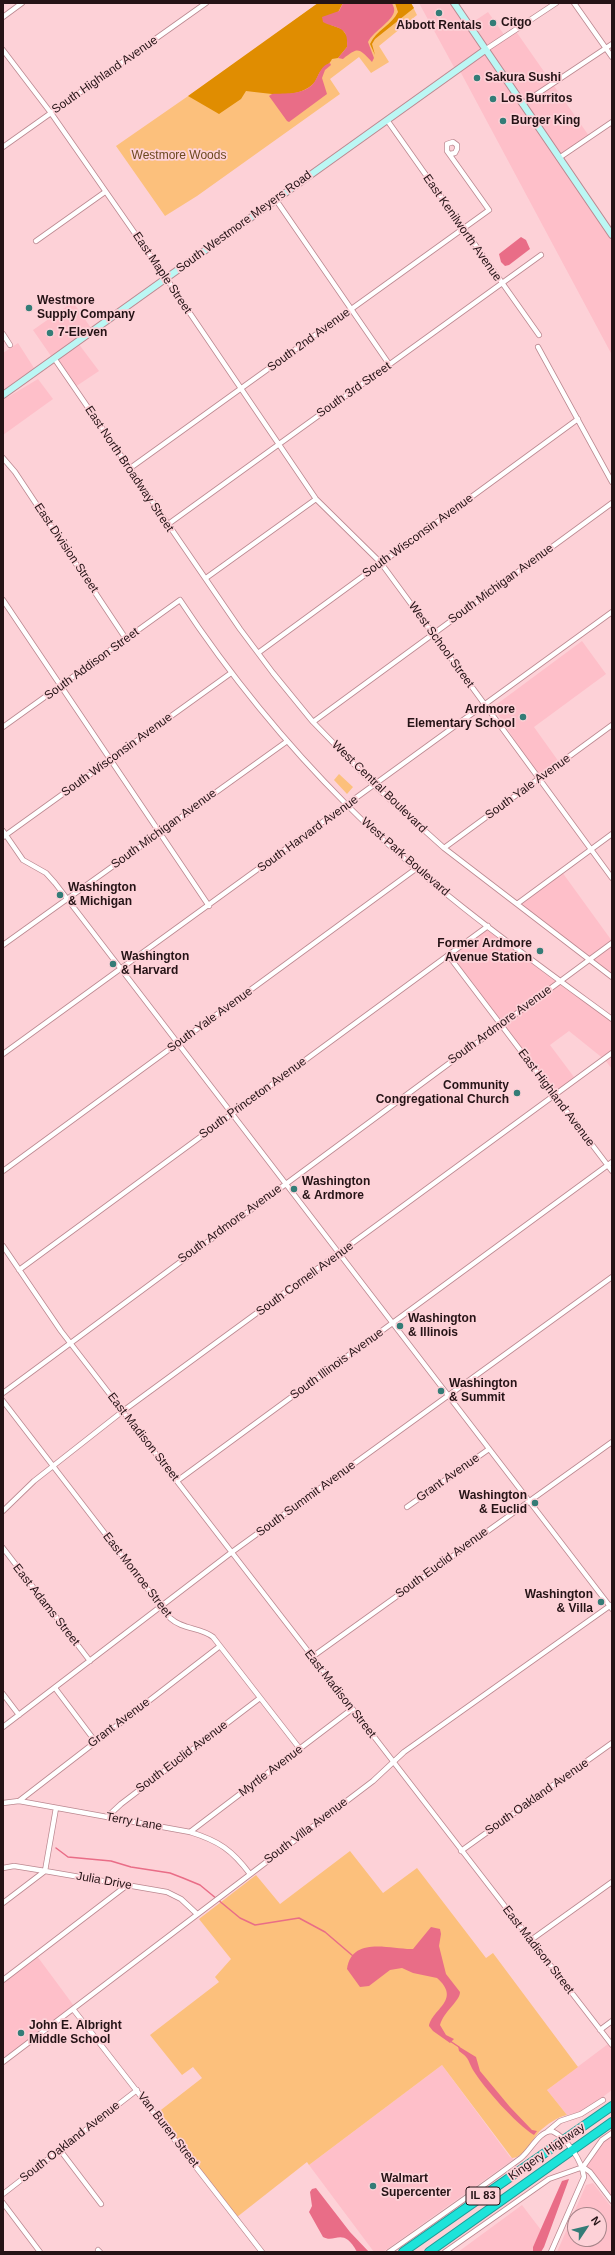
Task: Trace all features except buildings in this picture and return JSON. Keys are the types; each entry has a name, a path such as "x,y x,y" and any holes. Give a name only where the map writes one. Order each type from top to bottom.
{"highway":[{"name":"Kingery Highway","path":"403,2252 564,2141 612,2106"},
{"name":"Kingery Highway","path":"429,2252 612,2122"}],"street":[{"path":"3,17 22,3"},
{"name":"South Highland Avenue","path":"3,147 206,3"},
{"path":"454,3 611,234"},
{"path":"485,50 556,3"},
{"path":"574,3 612,57"},
{"path":"522,104 612,44"},
{"name":"East Maple Street","path":"3,50 51,113 166,278 316,499"},
{"name":"South Westmore Meyers Road","path":"3,395 485,50"},
{"name":"East Kenilworth Avenue","path":"387,120 501,284 539,335"},
{"path":"559,158 612,122"},
{"name":"South 2nd Avenue","path":"129,469 489,210 450,154"},
{"path":"36,241 105,192"},
{"path":"276,200 389,364"},
{"name":"South 3rd Street","path":"167,525 541,255"},
{"path":"3,334 10,345"},
{"path":"538,347 612,482"},
{"name":"East North Broadway Street","path":"54,358 167,525 206,578"},
{"name":"South Wisconsin Avenue","path":"258,653 578,419"},
{"name":"East Division Street","path":"3,458 15,472 126,639"},
{"path":"206,578 316,499"},
{"name":"West School Street","path":"316,499 381,562 612,878"},
{"name":"South Michigan Avenue","path":"313,722 612,503"},
{"name":"West Central Boulevard","path":"206,578 258,653 313,722 375,786 444,848 612,977"},
{"name":"South Addison Street","path":"3,727 180,600"},
{"name":"West Park Boulevard","path":"180,600 231,673 286,742 347,806 417,868 488,926 612,1019"},
{"path":"3,601 62,686 209,906"},
{"name":"South Harvard Avenue","path":"3,1054 375,786 612,612"},
{"name":"South Wisconsin Avenue","path":"4,834 231,673"},
{"name":"South Yale Avenue","path":"444,848 612,725"},
{"name":"South Michigan Avenue","path":"3,945 286,742"},
{"path":"4,834 23,860 50,877 611,1606"},
{"path":"517,904 612,834"},
{"name":"South Yale Avenue","path":"3,1171 417,868"},
{"name":"South Princeton Avenue","path":"19,1270 488,926"},
{"name":"South Ardmore Avenue","path":"3,1392 612,943"},
{"name":"East Highland Avenue","path":"448,955 554,1095 610,1164 612,1171"},
{"name":"South Cornell Avenue","path":"3,1511 52,1466 123,1411 612,1052"},
{"name":"South Illinois Avenue","path":"178,1481 610,1164"},
{"name":"East Madison Street","path":"3,1246 70,1342 612,2045"},
{"name":"South Summit Avenue","path":"3,1727 232,1552 612,1276"},
{"name":"East Monroe Street","path":"3,1401 161,1607 175,1623 185,1628 210,1635 300,1749"},
{"name":"South Euclid Avenue","path":"312,1657 612,1442"},
{"name":"Grant Avenue","path":"407,1507 489,1449"},
{"name":"East Adams Street","path":"3,1548 90,1661"},
{"name":"South Villa Avenue","path":"3,2062 373,1781 404,1752 611,1606"},
{"name":"Grant Avenue","path":"19,1801 220,1646"},
{"path":"55,1688 95,1741"},
{"path":"3,1694 19,1715"},
{"name":"South Euclid Avenue","path":"107,1817 121,1804 260,1698"},
{"name":"Myrtle Avenue","path":"190,1832 352,1709"},
{"name":"South Oakland Avenue","path":"461,1851 612,1743"},
{"name":"Terry Lane","path":"3,1803 19,1801 190,1832 206,1837 227,1848 250,1874"},
{"path":"3,1903 45,1870 56,1808"},
{"name":"Julia Drive","path":"3,1868 14,1866 45,1870 126,1886 167,1892 181,1899 197,1914"},
{"path":"531,1940 612,1882"},
{"path":"3,1980 126,1886"},
{"name":"Van Buren Street","path":"74,2009 262,2252"},
{"path":"600,2030 612,2021"},
{"name":"South Oakland Avenue","path":"3,2194 137,2090"},
{"path":"389,2252 523,2156 560,2121 581,2114 603,2100"},
{"path":"548,2131 558,2133 572,2150 583,2167 590,2172 612,2201"},
{"path":"445,2252 549,2179 583,2167 602,2140 612,2133"},
{"path":"60,2150 101,2204"},
{"path":"551,2252 584,2177 583,2167"},
{"path":"3,2203 40,2252"}],"shaded area":[{"path":"318,3 343,3 331,25 342,29 347,36 347,47 338,58 332,59 320,72 312,85 305,90 289,94 271,94 246,91 241,99 219,114 188,96"},
{"path":"343,3 392,3 394,12 392,16 368,42 374,58 372,62 359,51 352,52 343,59 338,58 347,47 346,35 341,29 323,22 322,17 339,11"},
{"path":"395,3 411,3 414,8 375,39 372,44 375,55 370,44 376,35 395,17 398,12"},
{"path":"419,3 452,3 483,49 455,69"},
{"path":"488,12 505,36 486,48 470,24"},
{"path":"515,30 589,136 559,156 487,51"},
{"path":"485,53 612,237 612,355 460,71"},
{"path":"330,63 331,65 325,70 322,78 327,94 289,122 287,121 269,96 272,94 298,92 308,88 312,85 321,69"},
{"path":"521,237 526,240 530,249 509,265 505,266 501,262 499,254"},
{"path":"73,302 91,328 51,356 33,330"},
{"path":"18,343 34,368 3,390 3,353"},
{"path":"78,343 99,371 75,387 56,359"},
{"path":"38,379 53,399 3,435 3,400"},
{"name":"Ardmore Elementary School","path":"582,641 606,674 534,727 559,762 539,777 493,707"},
{"path":"562,872 612,941 589,958 519,904"},
{"path":"486,925 612,1021 612,1069 605,1060 569,1031 550,1045 577,1081 554,1098 445,954"},
{"path":"612,945 612,976 591,960"},
{"path":"431,1927 440,1929 441,1934 439,1946 446,1974 460,1992 440,2025 446,2035 454,2039 450,2043 433,2031 429,2026 435,2014 444,2004 447,1992 437,1978 413,1973 402,1968 390,1970 369,1986 360,1987 347,1969 350,1958 356,1952 365,1948 384,1947 413,1949"},
{"name":"John E. Albright Middle School","path":"37,1956 74,2006 3,2060 3,1982"},
{"path":"608,2044 612,2049 612,2090 584,2111 567,2115 547,2090"},
{"path":"458,2046 476,2057 480,2071 510,2107 532,2130 537,2131 534,2135 518,2123 492,2096 478,2078 467,2058 459,2051"},
{"path":"442,2065 510,2157 514,2159 383,2252 374,2252 309,2165"},
{"path":"612,2135 612,2197 593,2173 585,2166 604,2141"},
{"path":"569,2179 544,2247 541,2252 533,2252 533,2247 562,2181"},
{"path":"593,2183 612,2208 612,2252 557,2252 567,2229 567,2247 607,2247 607,2207 576,2207 586,2185"},
{"path":"316,2188 350,2232 369,2252 357,2252 352,2244 343,2238 339,2237 327,2239 323,2237 309,2212 312,2206 310,2192 312,2189"},
{"path":"522,2205 541,2230 533,2247 533,2252 458,2252"}],"green space":[{"name":"Westmore Woods","path":"318,3 411,3 417,15 379,46 389,62 371,73 359,57 330,79 340,94 197,196 165,216 116,146 243,58"},
{"path":"339,774 353,787 347,794 334,780"},
{"path":"350,1851 383,1893 417,1868 486,1958 493,1953 578,2067 547,2090 567,2115 556,2119 545,2127 539,2132 524,2152 512,2158 442,2065 309,2165 307,2162 237,2217 157,2113 202,2078 193,2067 182,2075 150,2035 219,1982 215,1977 231,1959 199,1919 256,1875 280,1904"}],"waterway":[{"path":"56,1848 68,1857 111,1861 131,1867 170,1873 183,1878 200,1885 240,1918 255,1925 299,1918 325,1932 353,1956"},
{"path":"450,2041 459,2047"}],"place":[{"name":"Abbott Rentals","path":"439,13"},
{"name":"Citgo","path":"493,23"},
{"name":"Sakura Sushi","path":"477,78"},
{"name":"Los Burritos","path":"493,99"},
{"name":"Burger King","path":"503,121"},
{"name":"Westmore Supply Company","path":"29,308"},
{"name":"7-Eleven","path":"50,333"},
{"name":"Ardmore Elementary School","path":"523,717"},
{"name":"Washington & Michigan","path":"60,895"},
{"name":"Former Ardmore Avenue Station","path":"540,951"},
{"name":"Washington & Harvard","path":"113,964"},
{"name":"Community Congregational Church","path":"517,1093"},
{"name":"Washington & Ardmore","path":"294,1189"},
{"name":"Washington & Illinois","path":"400,1326"},
{"name":"Washington & Summit","path":"441,1391"},
{"name":"Washington & Euclid","path":"535,1503"},
{"name":"Washington & Villa","path":"601,1602"},
{"name":"John E. Albright Middle School","path":"21,2033"},
{"name":"Walmart Supercenter","path":"373,2186"}]}
